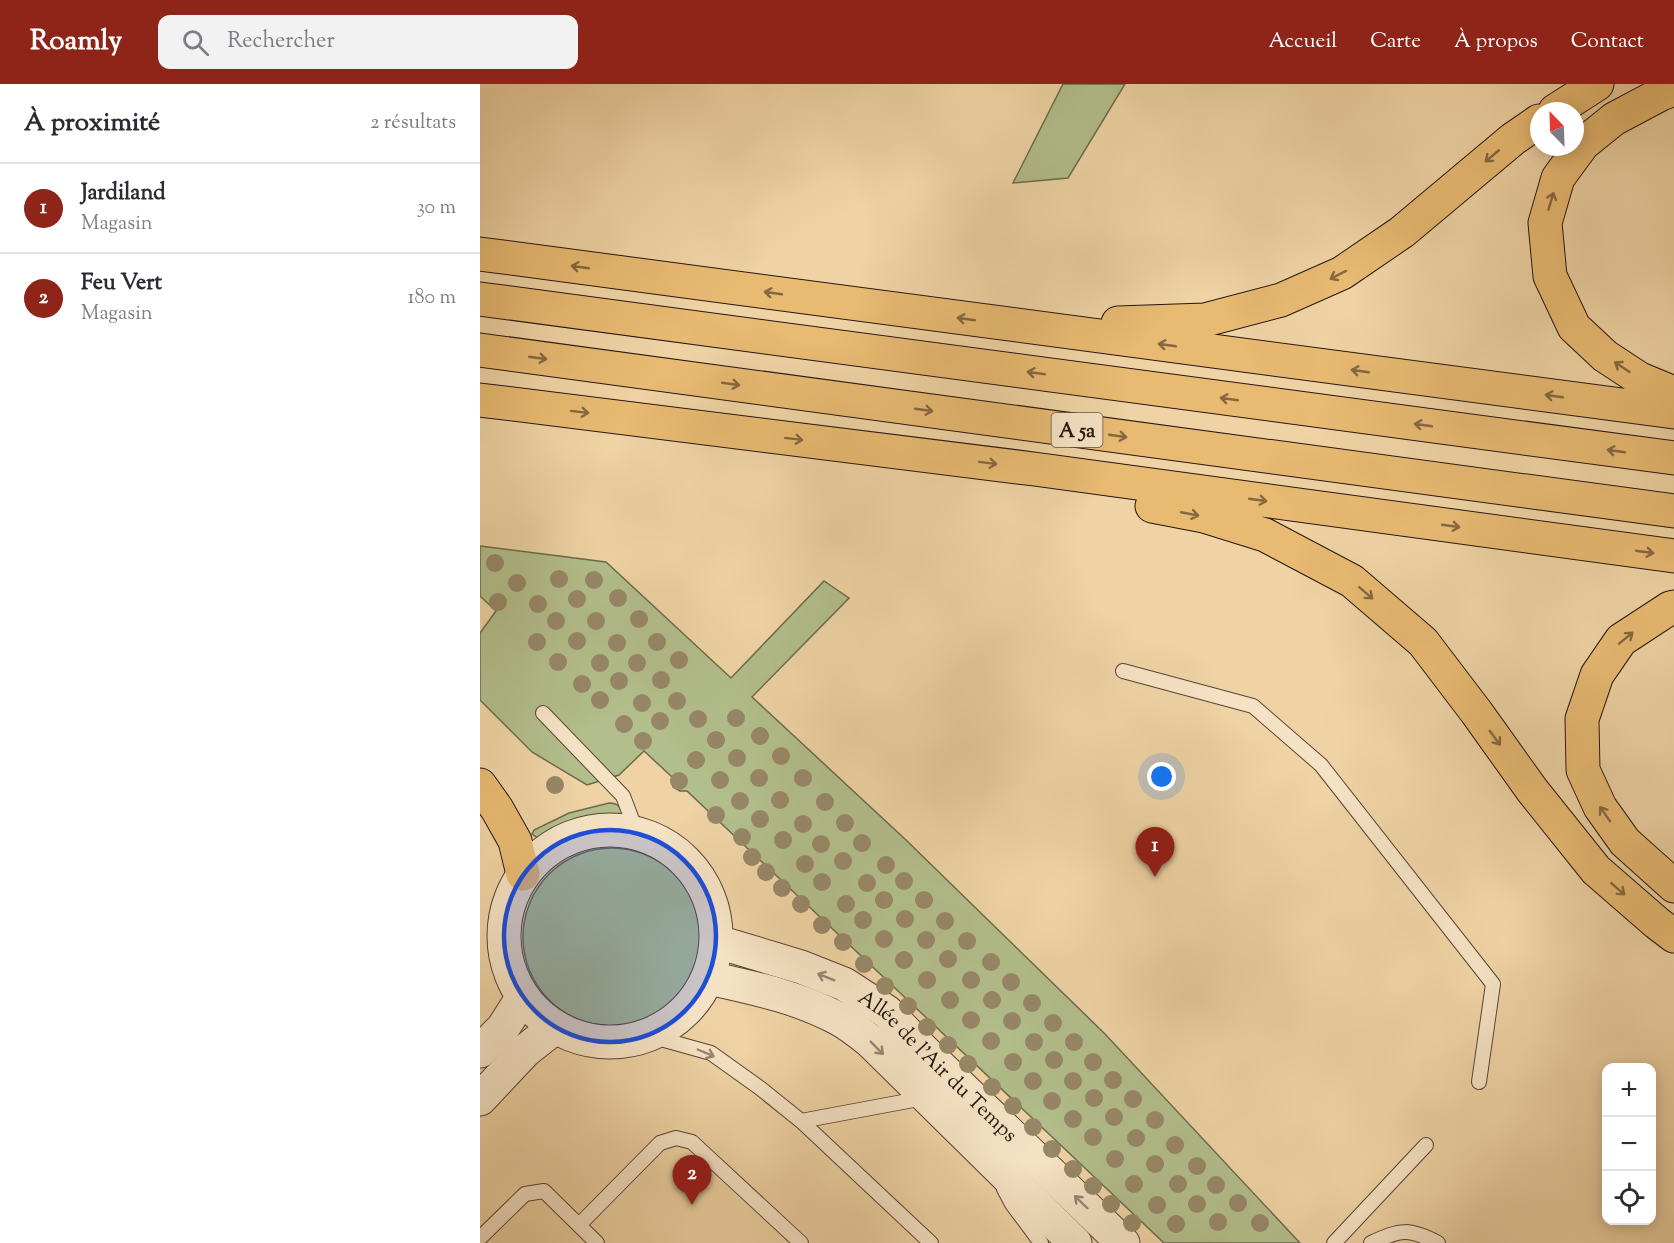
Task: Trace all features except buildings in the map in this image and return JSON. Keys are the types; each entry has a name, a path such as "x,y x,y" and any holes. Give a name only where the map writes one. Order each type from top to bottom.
{"highway":[{"path":"1569,102 1597,84"},
{"path":"1674,89 1614,119 1583,144 1558,178 1545,223 1550,276 1574,327 1605,356 1623,368 1640,379 1674,393"},
{"path":"1024,326 1072,319 1111,323 1205,320 1281,300 1342,273 1402,232 1513,139 1530,128"},
{"path":"480,254 1674,412"},
{"name":"A 5a","path":"480,300 1674,458"},
{"name":"A 5a","path":"480,350 1674,511"},
{"path":"480,400 1034,469 1674,556"},
{"path":"1034,469 1099,495 1204,516 1264,535 1352,581 1423,642 1532,790 1596,870 1674,936"},
{"path":"1674,607 1621,640 1597,675 1582,719 1583,770 1600,807 1625,842 1674,886"},
{"path":"480,785 515,841 523,874"}],"street":[{"path":"605,830 637,833 670,848 697,873 713,906 718,942 709,978 685,1013 650,1036 618,1043 585,1041 554,1028 522,998 508,968 503,936 508,904 523,874 545,852 573,836 605,830"},
{"name":"Allée de l'Air du Temps","path":"718,942 801,967 844,984 886,1012 1123,1243"},
{"name":"Allée de l'Air du Temps","path":"709,978 776,993 842,1020 870,1041 1075,1243"},
{"path":"480,1051 503,1028 522,998"},
{"path":"480,1099 525,1051 554,1028"}],"lane":[{"path":"1124,671 1253,706 1321,765 1493,984 1479,1082"},
{"path":"543,713 623,796 637,833"},
{"path":"650,1036 711,1053 760,1088 801,1121 932,1243"},
{"path":"801,1121 927,1098"},
{"path":"579,1225 660,1143 676,1137 692,1142 796,1241"},
{"path":"1334,1243 1426,1145"},
{"path":"986,1155 1012,1204 1041,1243"},
{"path":"480,1238 525,1194 544,1191 597,1243"},
{"path":"1371,1243 1404,1231 1419,1233 1438,1243"}],"highlighted area":[{"path":"605,830 637,833 671,847 697,873 713,906 718,942 709,978 685,1013 650,1036 618,1043 585,1041 554,1028 522,998 508,968 503,936 508,904 523,874 545,852 573,836"}],"green space":[{"path":"1063,84 1125,84 1068,178 1013,183"},
{"path":"480,546 606,562 731,678 824,581 849,598 752,697 906,840 1105,1034 1300,1243 1164,1243 687,791 680,791 673,787 672,777 644,751 619,775 587,785 532,752 480,700 480,633 496,611 480,596"},
{"path":"609,803 620,808 624,815 620,819 588,820 539,839 532,834 534,830 569,813"},
{"path":"612,848 646,855 675,874 694,903 701,937 694,971 675,1000 646,1019 612,1026 578,1019 549,1000 530,971 523,937 530,903 549,874 578,855"}],"place":[{"name":"Jardiland","path":"1155,877"},
{"name":"Feu Vert","path":"692,1205"}]}
